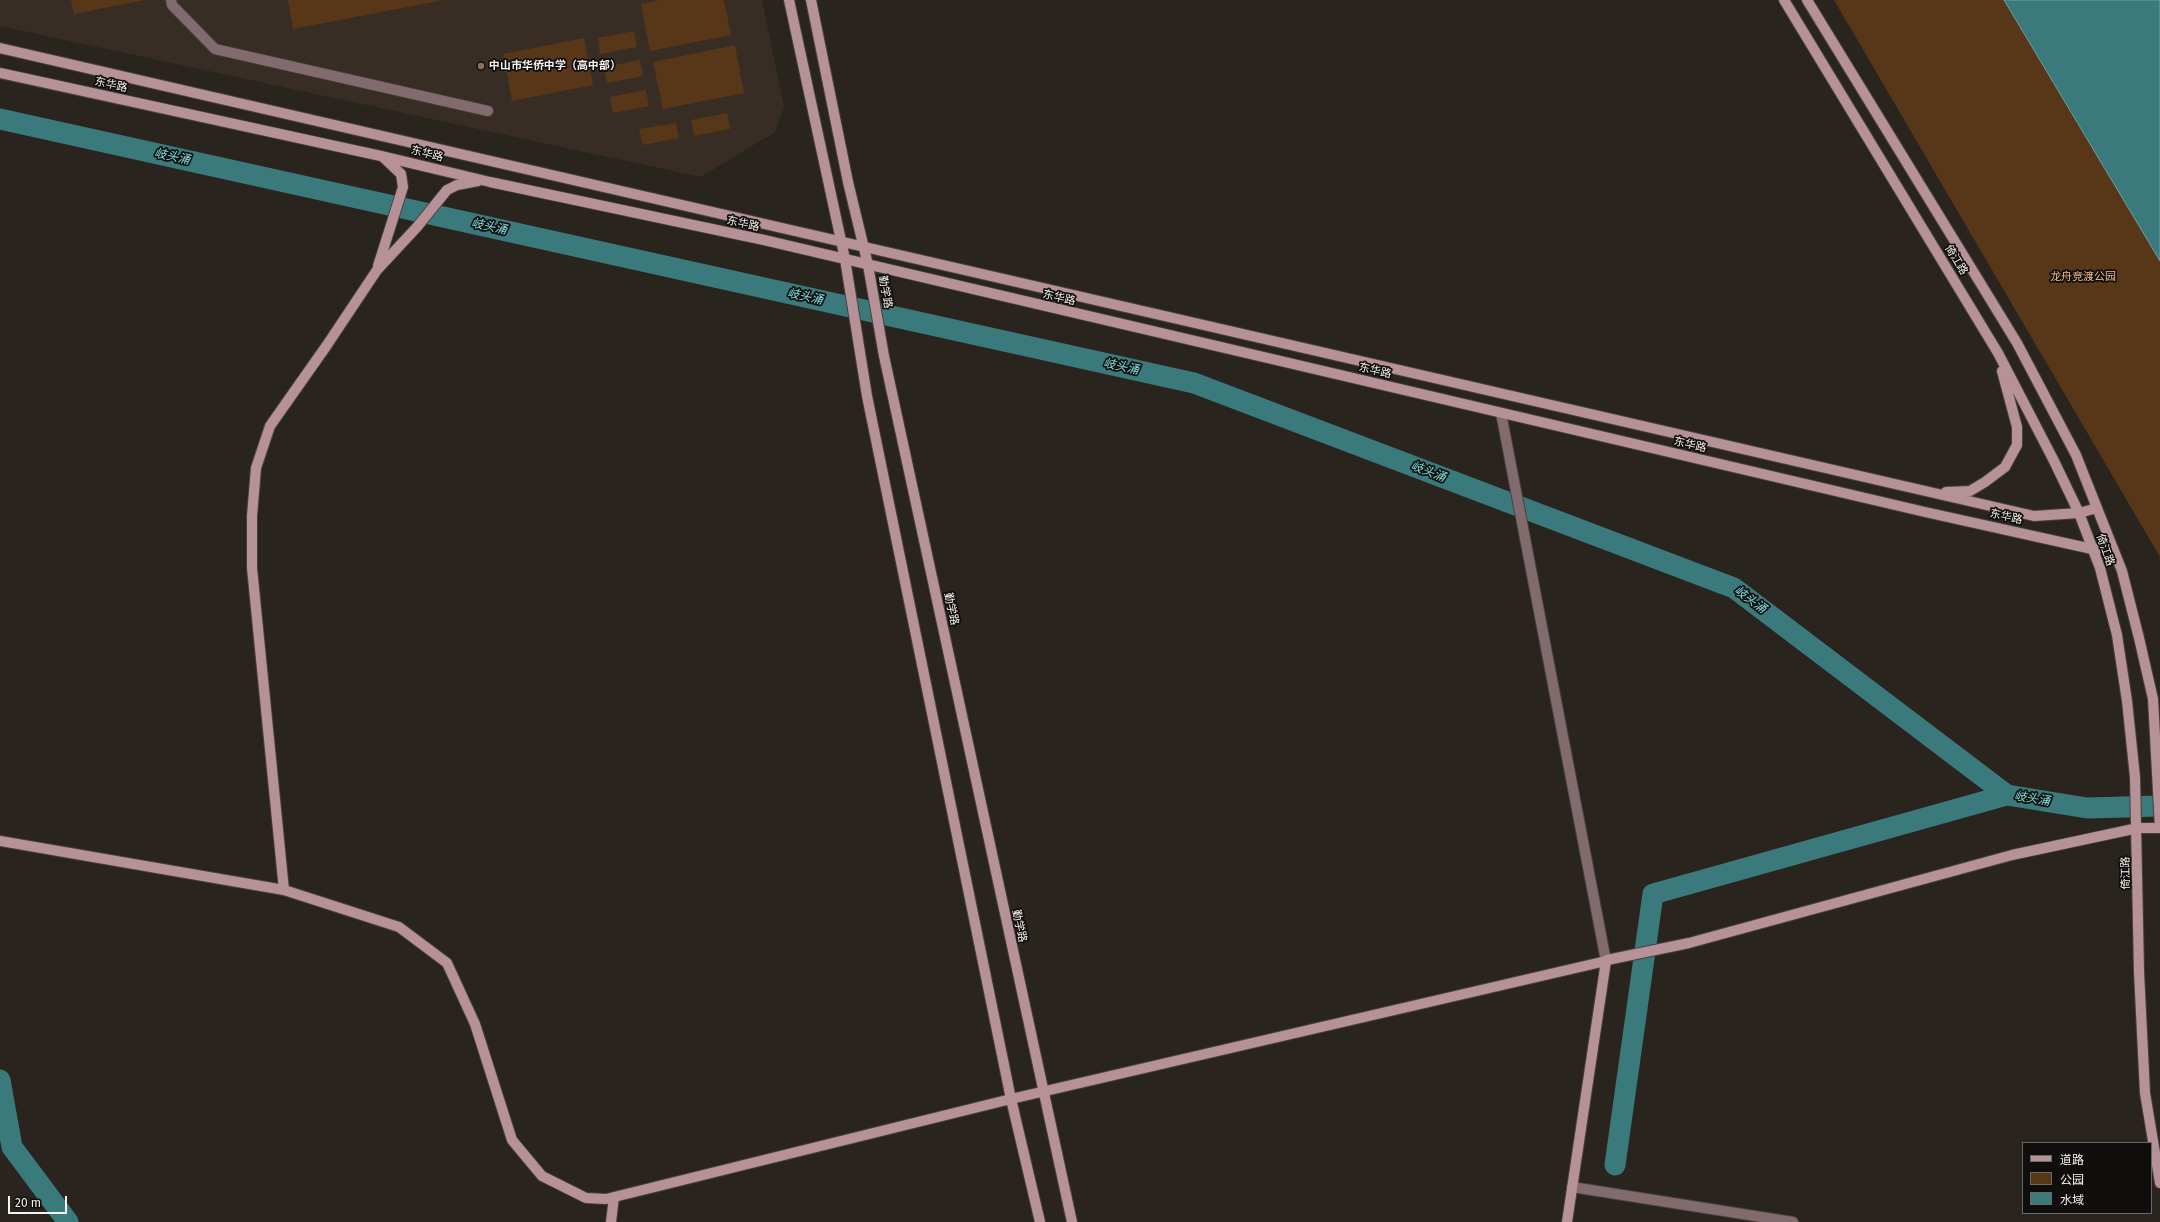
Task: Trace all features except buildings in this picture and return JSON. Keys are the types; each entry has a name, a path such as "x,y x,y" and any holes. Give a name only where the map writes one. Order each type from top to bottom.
{"main road":[{"path":"789,0 840,242 845,259 858,350 1011,1099 1040,1222"},
{"name":"勤学路","path":"811,0 868,265 884,356 1042,1092 1072,1222"},
{"name":"倚江路","path":"1784,0 1998,353 2079,513 2100,568 2117,636 2127,701 2135,777 2138,828 2139,972 2145,1093 2160,1183"},
{"name":"倚江路","path":"1807,0 2017,343 2076,454 2124,579 2153,698 2160,828"},
{"name":"东华路","path":"0,48 2034,516 2079,513 2096,508"},
{"name":"东华路","path":"0,73 381,156 490,182 764,240 1501,413 2092,549 2111,547"},
{"path":"377,270 403,187 401,174 381,156"},
{"path":"284,890 252,568 252,516 256,468 270,426 377,270 417,227 447,190 464,183 476,181 490,182"},
{"path":"1932,493 1970,491 2005,467 2017,445 2017,427 1998,353"},
{"path":"0,841 284,890 399,927 447,963 475,1024 512,1140 542,1176 586,1198 606,1199 1011,1099 1607,960 1689,943 2012,855 2138,828 2160,828"},
{"path":"1567,1222 1607,960"},
{"path":"611,1222 614,1197"}],"street":[{"path":"171,0 172,5 215,49 488,111"},
{"path":"1501,413 1607,960"},
{"path":"1572,1187 1793,1222"}],"shaded area":[{"name":"中山市华侨中学（高中部）","path":"0,0 762,0 784,107 775,132 701,177 0,26"}],"green space":[{"path":"71,0 145,0 74,14"},
{"path":"288,0 444,0 293,29"},
{"path":"660,0 724,0 731,35 650,51 641,4"},
{"name":"龙舟竞渡公园","path":"1834,0 2004,0 2160,261 2160,557"},
{"path":"634,31 637,47 600,54 598,38"},
{"path":"584,38 593,85 512,101 503,54"},
{"path":"735,45 744,93 663,109 653,62"},
{"path":"640,60 643,76 607,83 604,67"},
{"path":"646,90 649,106 613,113 610,97"},
{"path":"727,113 730,129 694,136 691,120"},
{"path":"676,123 679,138 643,145 639,129"}],"water":[{"path":"2004,0 2160,0 2160,261"}],"waterway":[{"name":"岐头涌","path":"0,119 1194,383 1734,588 2007,795 2087,808 2160,806"},
{"path":"1615,1165 1653,894 2007,795"},
{"name":"岐头涌","path":"0,1080 12,1147 68,1222"}],"place":[{"name":"中山市华侨中学（高中部）","path":"481,66"}]}
